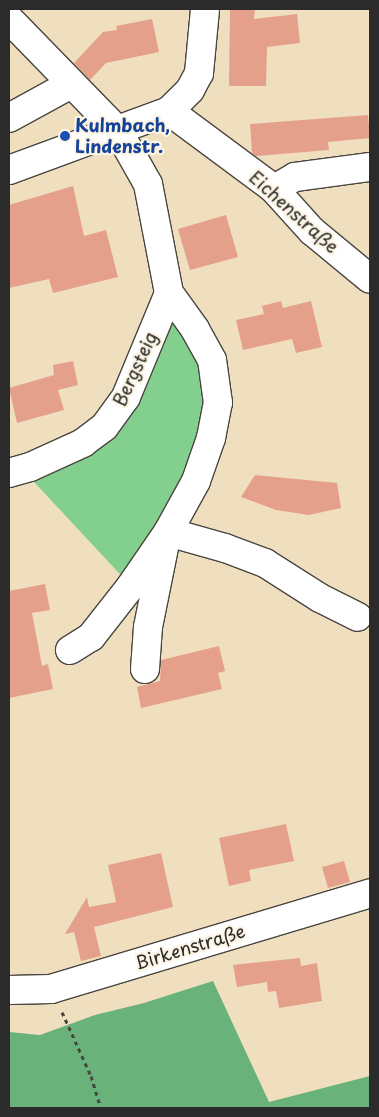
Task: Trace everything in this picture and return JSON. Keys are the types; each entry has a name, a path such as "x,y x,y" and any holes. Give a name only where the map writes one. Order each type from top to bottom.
{"street":[{"path":"9,170 169,111 190,90 199,73 205,9"},
{"path":"9,19 118,131 148,184 169,293 195,329 212,360 218,403 211,438 196,480 168,532 131,586 91,637 70,650"},
{"path":"9,118 71,84"},
{"name":"Eichenstraße","path":"169,111 274,190 312,231 370,279"},
{"path":"274,190 296,177 370,167"},
{"name":"Bergsteig","path":"9,473 30,467 83,443 104,426 126,397 169,293"},
{"path":"168,532 225,548 265,563 320,598 358,617"},
{"path":"145,669 148,627 168,532"},
{"name":"Birkenstraße","path":"9,990 51,989 370,893"}],"path":[{"path":"51,989 91,1076 101,1108"}],"green space":[{"path":"169,293 212,360 211,438 131,586 22,469 104,426"},
{"path":"213,981 269,1102 370,1076 370,1108 9,1108 9,1032 40,1035 95,1015 144,1003"}],"building":[{"path":"230,9 255,9 254,19 297,14 300,43 267,47 266,86 229,86"},
{"path":"152,19 159,52 106,63 90,80 74,63 103,32 117,30 116,26"},
{"path":"368,115 370,138 328,142 329,150 256,156 252,153 250,124"},
{"path":"73,186 84,236 106,230 118,277 53,293 49,279 9,288 9,205"},
{"path":"226,215 238,257 190,270 178,229"},
{"path":"281,301 283,308 311,301 322,347 296,353 292,339 243,350 236,320 264,314 262,306"},
{"path":"73,361 78,385 58,390 64,410 17,423 9,388 54,375 53,365"},
{"path":"255,475 337,483 341,508 309,515 276,510 241,497"},
{"path":"45,584 50,610 32,613 42,666 48,664 53,689 9,698 9,591"},
{"path":"219,646 225,671 218,673 222,689 141,708 137,687 160,681 161,660"},
{"path":"286,824 294,861 249,870 251,881 229,886 219,838"},
{"path":"161,853 173,907 94,927 101,956 81,961 74,932 65,934 87,897 89,907 116,902 108,865"},
{"path":"344,861 350,882 328,888 322,867"},
{"path":"300,958 301,966 317,963 322,1001 279,1008 276,991 268,992 267,982 237,987 233,965"}],"place":[{"name":"Kulmbach, Lindenstr.","path":"65,136"}]}
